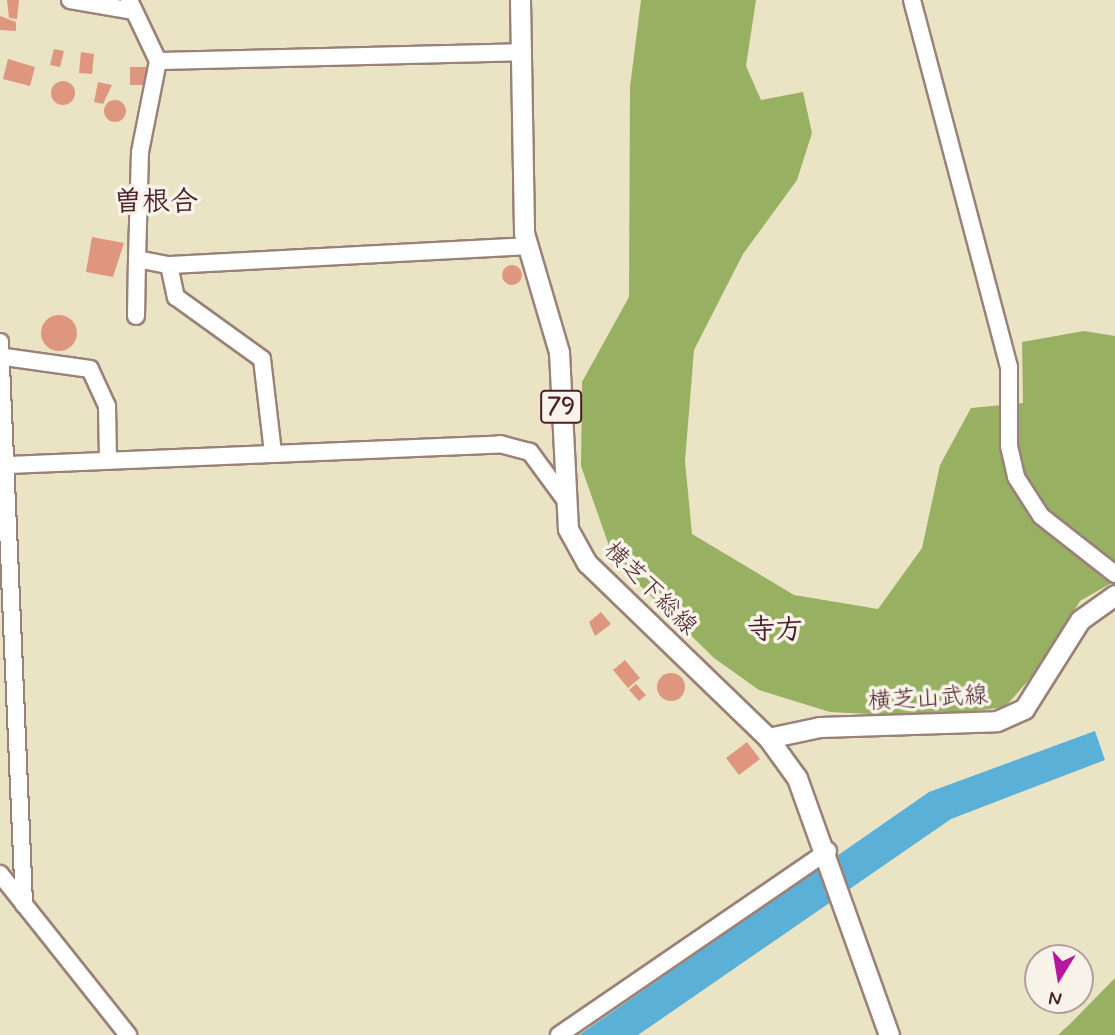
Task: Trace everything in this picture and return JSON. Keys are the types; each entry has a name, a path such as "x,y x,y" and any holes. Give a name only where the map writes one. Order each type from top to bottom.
{"main road":[{"name":"横芝下総線","path":"520,0 526,246 559,352 563,497 568,529 587,563 768,738 797,778 828,851 889,1035"},
{"name":"横芝山武線","path":"768,738 820,727 998,721 1024,709 1080,620 1115,595"}],"street":[{"path":"70,0 132,5 158,61 140,152 136,316"},
{"path":"912,0 1009,367 1016,477 1041,516 1115,574"},
{"path":"158,61 523,52"},
{"path":"137,258 169,265 526,246"},
{"path":"169,265 176,297 262,359 273,452"},
{"path":"24,904 3,349 90,369 107,406 108,459"},
{"path":"8,465 500,444 530,452 563,497"},
{"path":"559,1035 828,851"},
{"path":"0,874 128,1035"}],"green space":[{"path":"641,0 756,0 746,66 761,100 803,92 812,133 797,180 743,254 694,350 685,461 692,534 794,595 878,609 922,548 940,465 971,408 1023,403 1022,342 1084,331 1115,336 1115,581 1080,601 1042,665 1005,707 931,717 830,712 759,690 714,658 614,560 581,466 582,382 629,297 630,87"},
{"path":"1115,978 1115,1035 1058,1035 1080,1014 1094,1014 1094,999"}],"water":[{"path":"1095,731 1105,760 951,819 638,1035 579,1035 929,792"}],"building":[{"path":"7,0 19,0 17,19 9,18"},
{"path":"0,16 16,22 16,31 0,30"},
{"path":"54,49 64,51 60,67 50,65"},
{"path":"81,52 94,54 92,74 79,73"},
{"path":"8,59 35,67 30,86 3,79"},
{"path":"130,67 146,67 146,85 130,85"},
{"path":"63,81 71,85 75,93 71,101 63,105 55,101 51,93 55,85"},
{"path":"98,82 112,85 103,104 94,102"},
{"path":"115,100 123,103 126,111 123,119 115,122 107,119 104,111 107,103"},
{"path":"92,237 124,243 113,277 86,272"},
{"path":"512,265 519,268 522,275 519,282 512,285 505,282 502,275 505,268"},
{"path":"59,315 72,320 77,333 72,346 59,351 46,346 41,333 46,320"},
{"path":"601,612 611,624 595,636 589,622"},
{"path":"625,660 640,678 628,688 613,670"},
{"path":"671,673 681,677 685,687 681,697 671,701 661,697 657,687 661,677"},
{"path":"636,684 646,695 639,701 629,690"},
{"path":"747,742 760,759 739,775 726,758"}],"district":[{"name":"曽根合","path":"156,203"},
{"name":"寺方","path":"775,631"}]}
